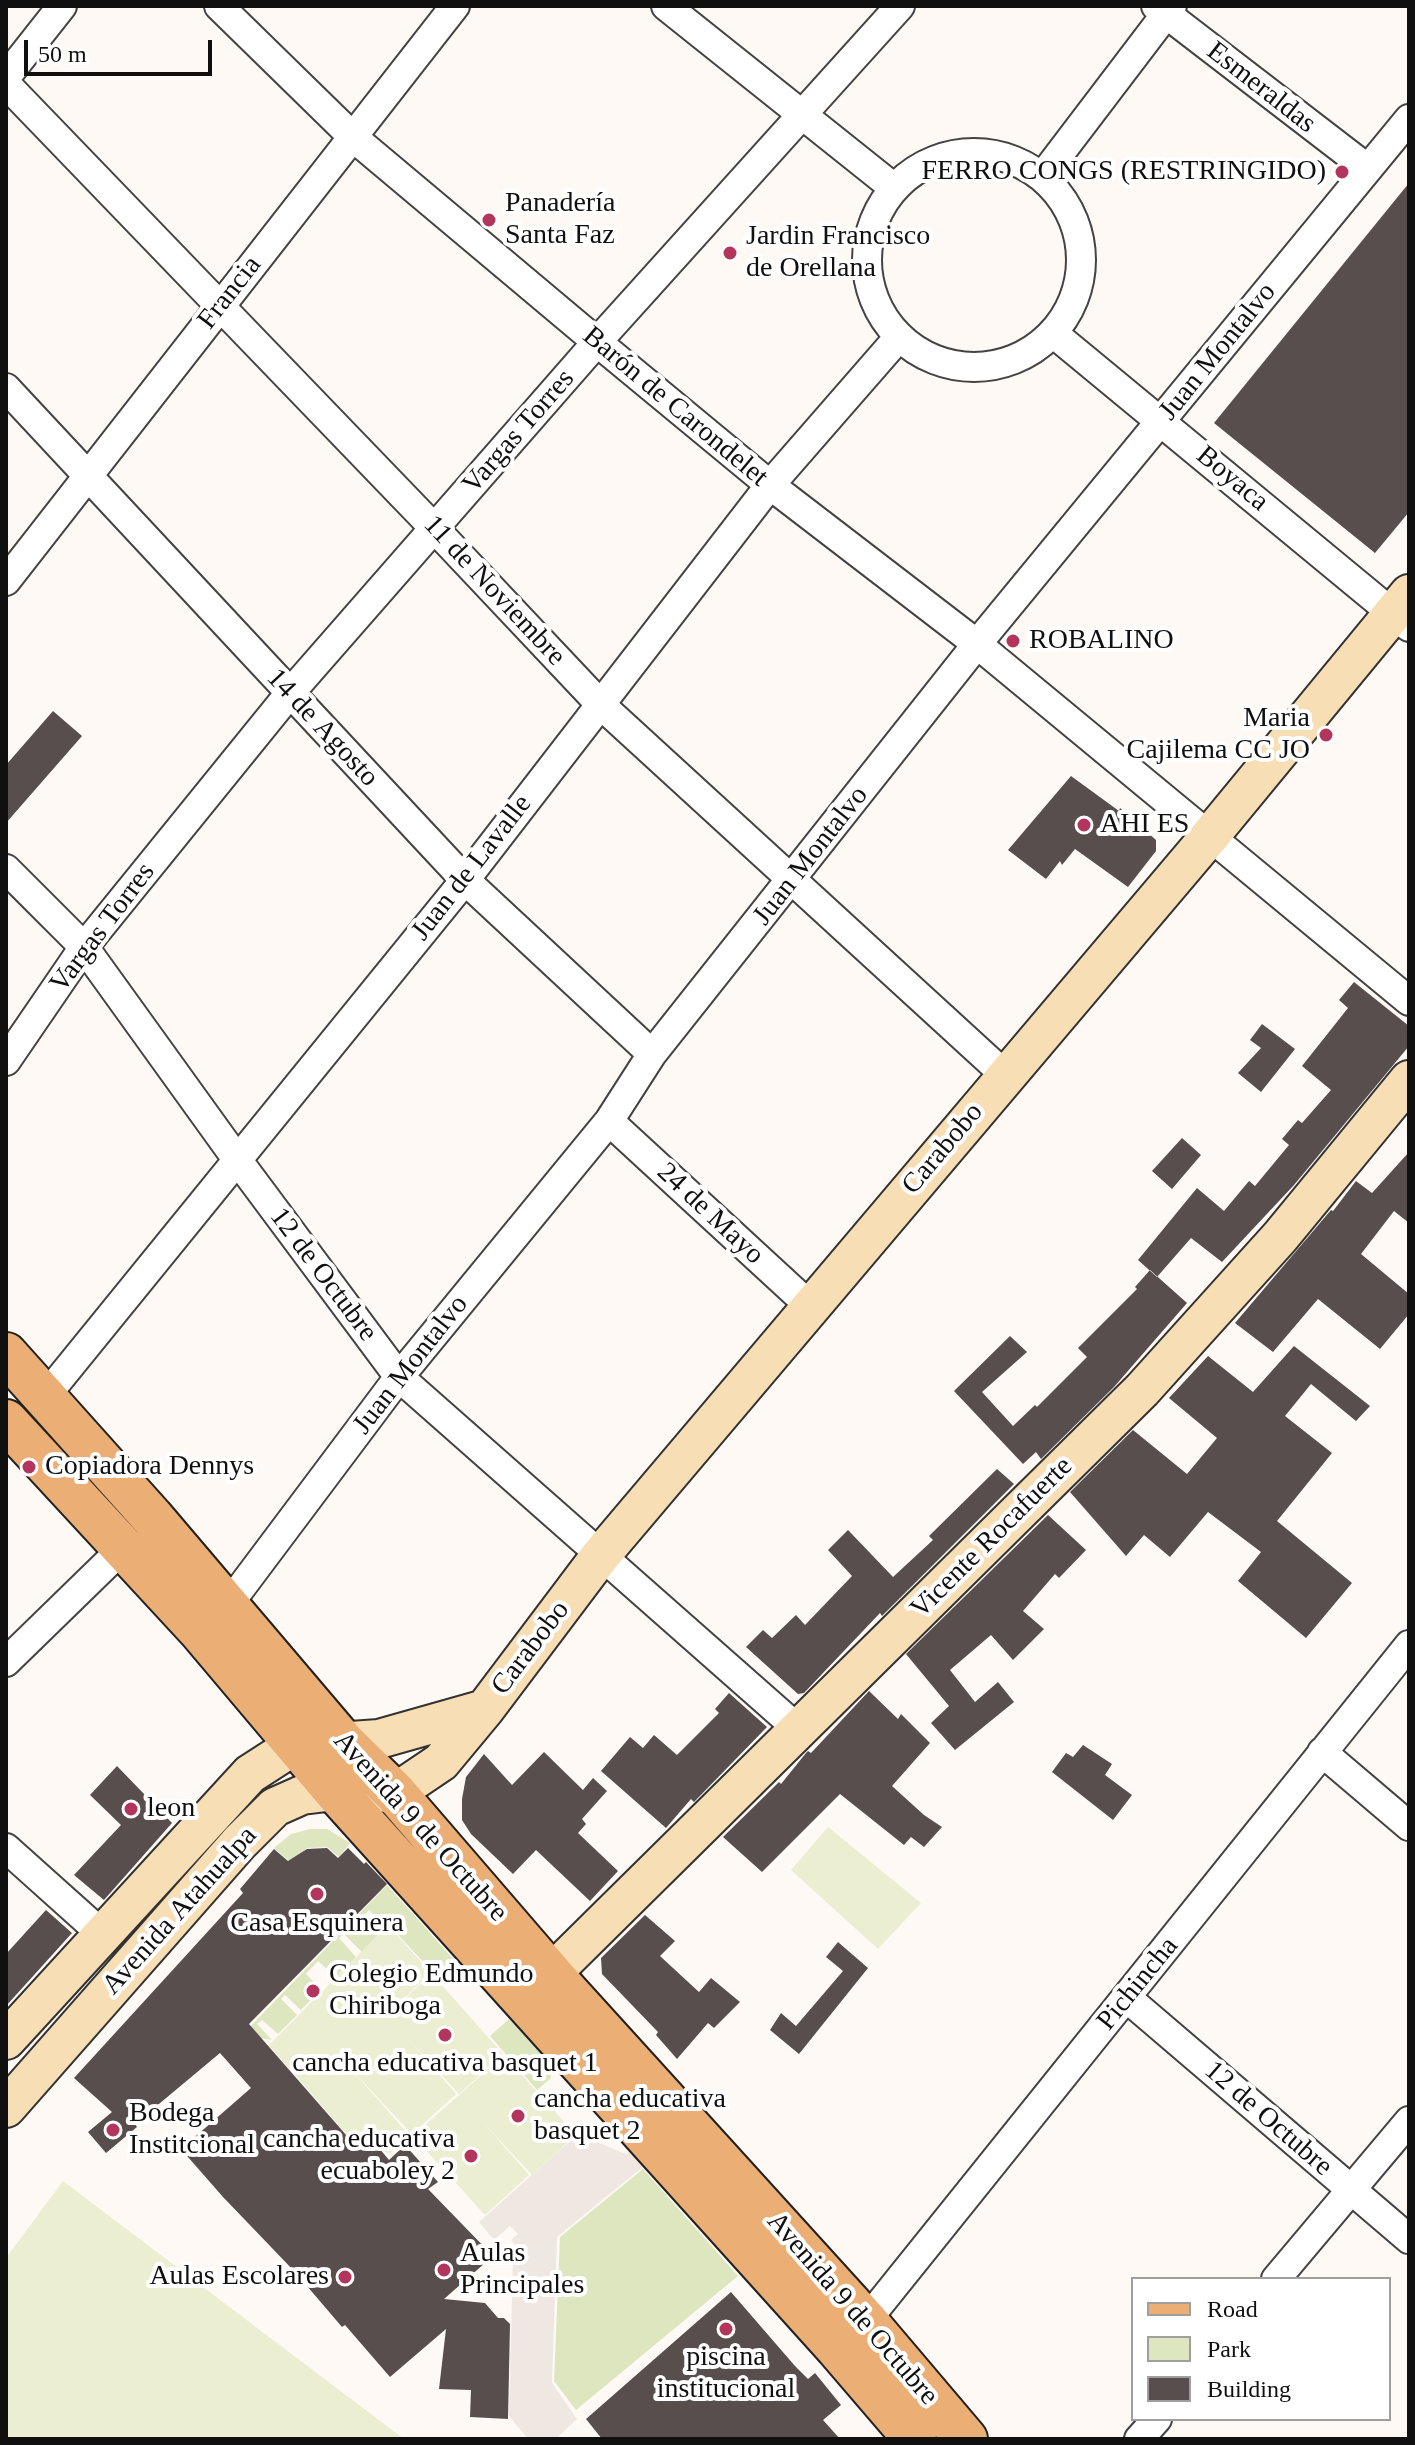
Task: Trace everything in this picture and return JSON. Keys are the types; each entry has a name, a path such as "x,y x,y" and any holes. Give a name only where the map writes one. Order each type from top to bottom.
{"main road":[{"name":"Carabobo","path":"395,1793 441,1762 485,1709 601,1555 1005,1075 1404,611"},
{"name":"Vicente Rocafuerte","path":"551,1974 1142,1390 1280,1237 1409,1080"},
{"name":"Avenida 9 de Octubre","path":"6,1354 152,1517 344,1743 395,1793 551,1974 866,2321 966,2439"},
{"name":"Avenida 9 de Octubre","path":"6,1421 200,1631 335,1791 837,2348 915,2439"},
{"name":"Carabobo","path":"344,1743 391,1736 485,1709"},
{"path":"295,1745 344,1743"},
{"name":"Avenida Atahualpa","path":"6,2040 250,1774 295,1745"},
{"name":"Avenida Atahualpa","path":"6,2108 239,1843 275,1807 302,1795 335,1791 395,1793"}],"street":[{"path":"6,77 62,6"},
{"name":"Barón de Carondelet","path":"219,6 354,138 597,342 770,485 977,644 1209,837"},
{"name":"Francia","path":"6,581 455,6"},
{"path":"666,6 894,188"},
{"name":"Vargas Torres","path":"6,1061 84,947 290,693 597,342 900,6"},
{"path":"1042,177 1165,9"},
{"name":"Esmeraldas","path":"1165,9 1368,169"},
{"name":"11 de Noviembre","path":"6,84 601,705 1005,1075"},
{"name":"Juan Montalvo","path":"228,1605 399,1377 609,1121 652,1054 977,644 1409,119"},
{"path":"966,153 993,154 1019,162 1042,177 1062,198 1075,224 1081,253 1080,282 1069,309 1053,333 1018,357 977,367 949,364 922,354 899,337 882,316 870,291 866,263 868,236 878,210 894,188 914,170 939,158 966,153"},
{"name":"Boyaca","path":"1053,333 1404,611"},
{"name":"Juan de Lavalle","path":"44,1398 465,880 770,485 899,337"},
{"name":"14 de Agosto","path":"6,388 465,880 652,1054"},
{"path":"1209,837 1409,1001"},
{"name":"12 de Octubre","path":"6,869 84,947 399,1377 798,1729"},
{"name":"24 de Mayo","path":"609,1121 811,1307"},
{"path":"6,1662 122,1549"},
{"name":"Pichincha","path":"866,2321 1409,1645"},
{"path":"1322,1752 1409,1826"},
{"path":"6,1848 102,1934"},
{"name":"12 de Octubre","path":"1127,1998 1409,2239"},
{"path":"1278,2277 1409,2121"},
{"path":"1139,2439 1155,2421"}],"green space":[{"path":"828,1827 921,1903 878,1949 791,1870"},
{"path":"327,1829 350,1843 339,1857 327,1847 307,1848 292,1863 274,1848 291,1834"},
{"path":"387,1885 455,1961 437,1977 389,1925 386,1927 369,1910 365,1914 381,1932 362,1952 344,1934 339,1938 356,1957 336,1977 318,1961 306,1974 321,1989 301,2010 285,1995 281,1999 297,2015 278,2034 262,2020 257,2024 272,2040 242,2035"},
{"path":"388,1925 431,1973 386,2015 432,1974 503,2054 459,2094 409,2040 456,2094 412,2134 349,2067 409,2135 389,2154 376,2146 357,2146 269,2045"},
{"path":"509,2019 548,2061 551,2078 537,2090 490,2036"},
{"path":"504,2055 576,2135 532,2175 482,2121 529,2175 485,2215 413,2136"},
{"path":"643,2169 738,2276 576,2410 554,2381 560,2237"},
{"path":"63,2181 404,2439 6,2439 6,2258"}],"shaded area":[{"path":"578,2134 626,2154 630,2151 644,2166 557,2237 552,2383 577,2419 556,2439 528,2439 509,2416 513,2259 517,2247 511,2240 518,2234 510,2226 494,2240 479,2222"}],"building":[{"path":"1409,183 1409,512 1375,553 1214,423"},
{"path":"53,711 82,736 6,823 6,765"},
{"name":"AHI ES","path":"1071,776 1119,811 1120,808 1156,840 1156,851 1128,887 1075,849 1062,865 1060,861 1046,879 1008,850"},
{"path":"1354,982 1409,1026 1409,1046 1294,1185 1222,1262 1191,1238 1157,1277 1138,1260 1197,1188 1224,1211 1249,1181 1255,1186 1289,1145 1282,1139 1298,1120 1302,1123 1331,1090 1302,1066 1348,1008 1339,1000"},
{"path":"1262,1024 1295,1049 1261,1092 1238,1073 1261,1048 1250,1040"},
{"path":"1182,1138 1201,1155 1172,1189 1152,1171"},
{"path":"1409,1152 1409,1223 1394,1211 1361,1254 1409,1294 1409,1314 1380,1349 1318,1299 1273,1352 1235,1323 1356,1181 1372,1193"},
{"path":"1150,1270 1187,1303 1114,1387 1041,1459 1036,1452 1023,1464 954,1391 1010,1336 1027,1352 982,1392 1013,1426 1035,1405 1037,1407 1087,1357 1078,1348 1137,1289 1135,1287"},
{"path":"1294,1346 1370,1406 1356,1421 1311,1384 1285,1416 1332,1453 1277,1521 1352,1583 1306,1638 1238,1581 1261,1552 1208,1512 1170,1557 1144,1535 1126,1556 1070,1492 1133,1430 1187,1474 1217,1438 1169,1398 1208,1356 1253,1392"},
{"path":"997,1469 1014,1484 882,1616 880,1613 804,1693 798,1694 746,1647 763,1630 772,1638 796,1615 805,1625 852,1576 828,1550 848,1530 893,1577 933,1540 929,1536"},
{"path":"1048,1515 1086,1550 1059,1578 1055,1574 1023,1611 1044,1629 1013,1660 991,1635 950,1670 975,1702 998,1682 1014,1702 955,1750 931,1723 949,1706 906,1654"},
{"path":"869,1691 898,1719 901,1714 930,1743 892,1786 942,1827 924,1847 911,1837 904,1845 840,1794 762,1872 723,1837 779,1782 781,1784 806,1753 811,1753"},
{"path":"729,1693 767,1727 694,1802 691,1799 666,1828 601,1771 630,1737 643,1748 654,1735 677,1755 719,1713 715,1709"},
{"path":"1083,1745 1112,1764 1105,1775 1132,1795 1113,1820 1052,1772 1066,1753 1073,1757"},
{"path":"544,1752 583,1790 593,1778 607,1791 582,1819 586,1824 578,1833 618,1871 590,1901 536,1850 513,1874 471,1834 462,1820 466,1777 484,1754 512,1785"},
{"path":"117,1766 172,1823 104,1900 74,1875 121,1825 90,1795"},
{"path":"327,1848 338,1858 348,1848 387,1884 249,2024 354,2144 379,2148 389,2160 405,2145 438,2182 428,2189 493,2256 444,2299 485,2303 498,2318 504,2318 510,2324 508,2419 470,2417 471,2390 439,2389 446,2329 390,2377 181,2149 251,2088 220,2053 135,2124 137,2127 106,2153 88,2132 112,2112 74,2078 243,1893 240,1889 274,1849 288,1861 307,1849"},
{"path":"46,1910 72,1933 6,2006 6,1954"},
{"path":"645,1915 675,1941 660,1956 699,1992 711,1978 740,2002 714,2028 708,2023 677,2059 656,2035 658,2032 602,1974 601,1958"},
{"path":"838,1942 868,1968 799,2054 770,2030 781,2013 796,2026 843,1971 826,1957"},
{"name":"piscina institucional","path":"731,2292 795,2366 808,2379 815,2373 841,2405 823,2420 840,2439 602,2439 586,2419"}],"place":[{"name":"FERRO CONGS (RESTRINGIDO)","path":"1342,172"},
{"name":"Panadería Santa Faz","path":"489,220"},
{"name":"Jardin Francisco de Orellana","path":"730,253"},
{"name":"ROBALINO","path":"1013,641"},
{"name":"Maria Cajilema CC JO","path":"1326,735"},
{"name":"AHI ES","path":"1084,825"},
{"name":"Copiadora Dennys","path":"29,1467"},
{"name":"leon","path":"131,1809"},
{"name":"Casa Esquinera","path":"317,1894"},
{"name":"Colegio Edmundo Chiriboga","path":"313,1991"},
{"name":"cancha educativa basquet 1","path":"445,2035"},
{"name":"cancha educativa basquet 2","path":"518,2116"},
{"name":"Bodega Institcional","path":"113,2130"},
{"name":"cancha educativa ecuaboley 2","path":"471,2156"},
{"name":"Aulas Principales","path":"444,2270"},
{"name":"Aulas Escolares","path":"345,2277"},
{"name":"piscina institucional","path":"726,2329"}]}
